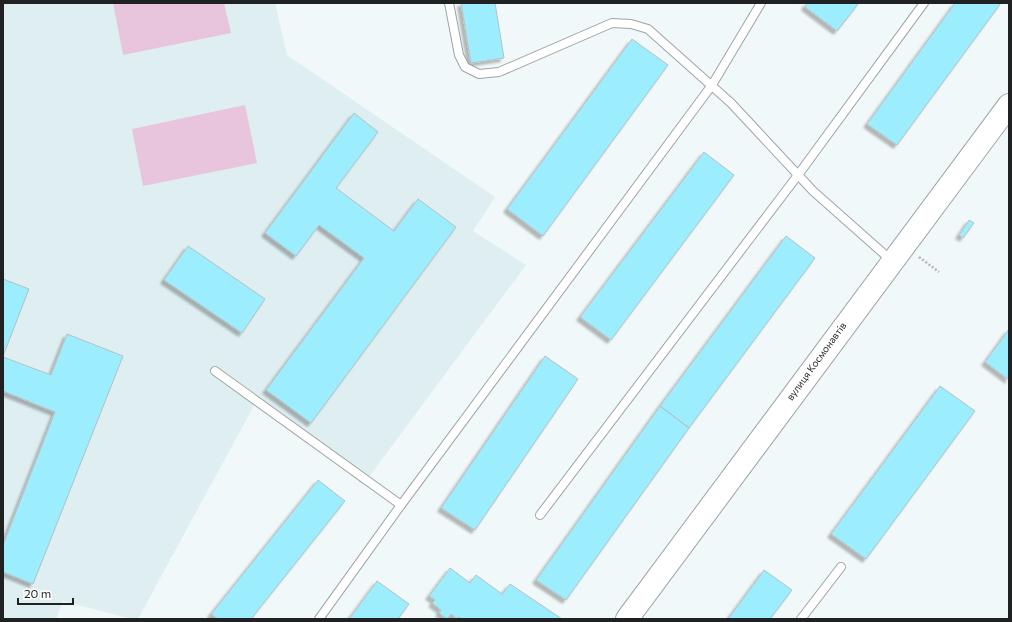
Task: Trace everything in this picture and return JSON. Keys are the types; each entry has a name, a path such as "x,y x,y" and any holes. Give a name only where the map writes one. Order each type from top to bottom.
{"main road":[{"name":"вулиця Космонавтів","path":"627,619 849,317 893,262 1009,105"}],"lane":[{"path":"449,3 459,55 465,68 479,74 499,72 612,23 631,24 648,29 712,85 830,207 893,262"},
{"path":"319,619 401,504 712,85 761,3"},
{"path":"540,515 798,175 924,3"},
{"path":"215,371 401,504"},
{"path":"801,619 841,566"}],"shaded area":[{"path":"3,3 275,3 287,55 495,197 473,231 526,265 363,485 257,400 138,619 131,619 63,601 56,619 3,619"},
{"path":"113,3 224,3 231,33 123,55"},
{"path":"245,105 257,163 143,186 132,129"}],"building":[{"path":"461,3 495,3 504,58 471,63"},
{"path":"807,3 859,3 837,31 805,7"},
{"path":"955,3 1001,3 897,145 867,124"},
{"path":"632,39 668,65 543,236 507,209"},
{"path":"354,113 378,132 336,188 394,231 418,199 456,227 311,423 266,390 364,258 319,225 296,256 265,233"},
{"path":"704,152 734,175 611,340 580,317"},
{"path":"969,220 974,223 963,238 959,235"},
{"path":"786,236 815,258 689,428 660,406"},
{"path":"188,246 265,299 242,333 164,280"},
{"path":"3,279 29,289 3,356"},
{"path":"1009,329 1009,380 985,362"},
{"path":"67,334 123,356 33,584 3,572 3,545 55,412 3,391 3,357 51,375"},
{"path":"545,356 578,379 475,530 441,508"},
{"path":"940,386 975,411 866,559 831,534"},
{"path":"660,406 689,428 566,600 536,580"},
{"path":"318,480 345,501 251,619 218,619 211,614"},
{"path":"450,568 470,583 476,575 502,594 510,584 562,619 461,619 458,617 457,619 451,614 447,619 439,613 441,610 432,603 435,600 429,596"},
{"path":"764,570 792,590 770,619 728,619"},
{"path":"377,581 409,604 398,619 349,619"}]}
